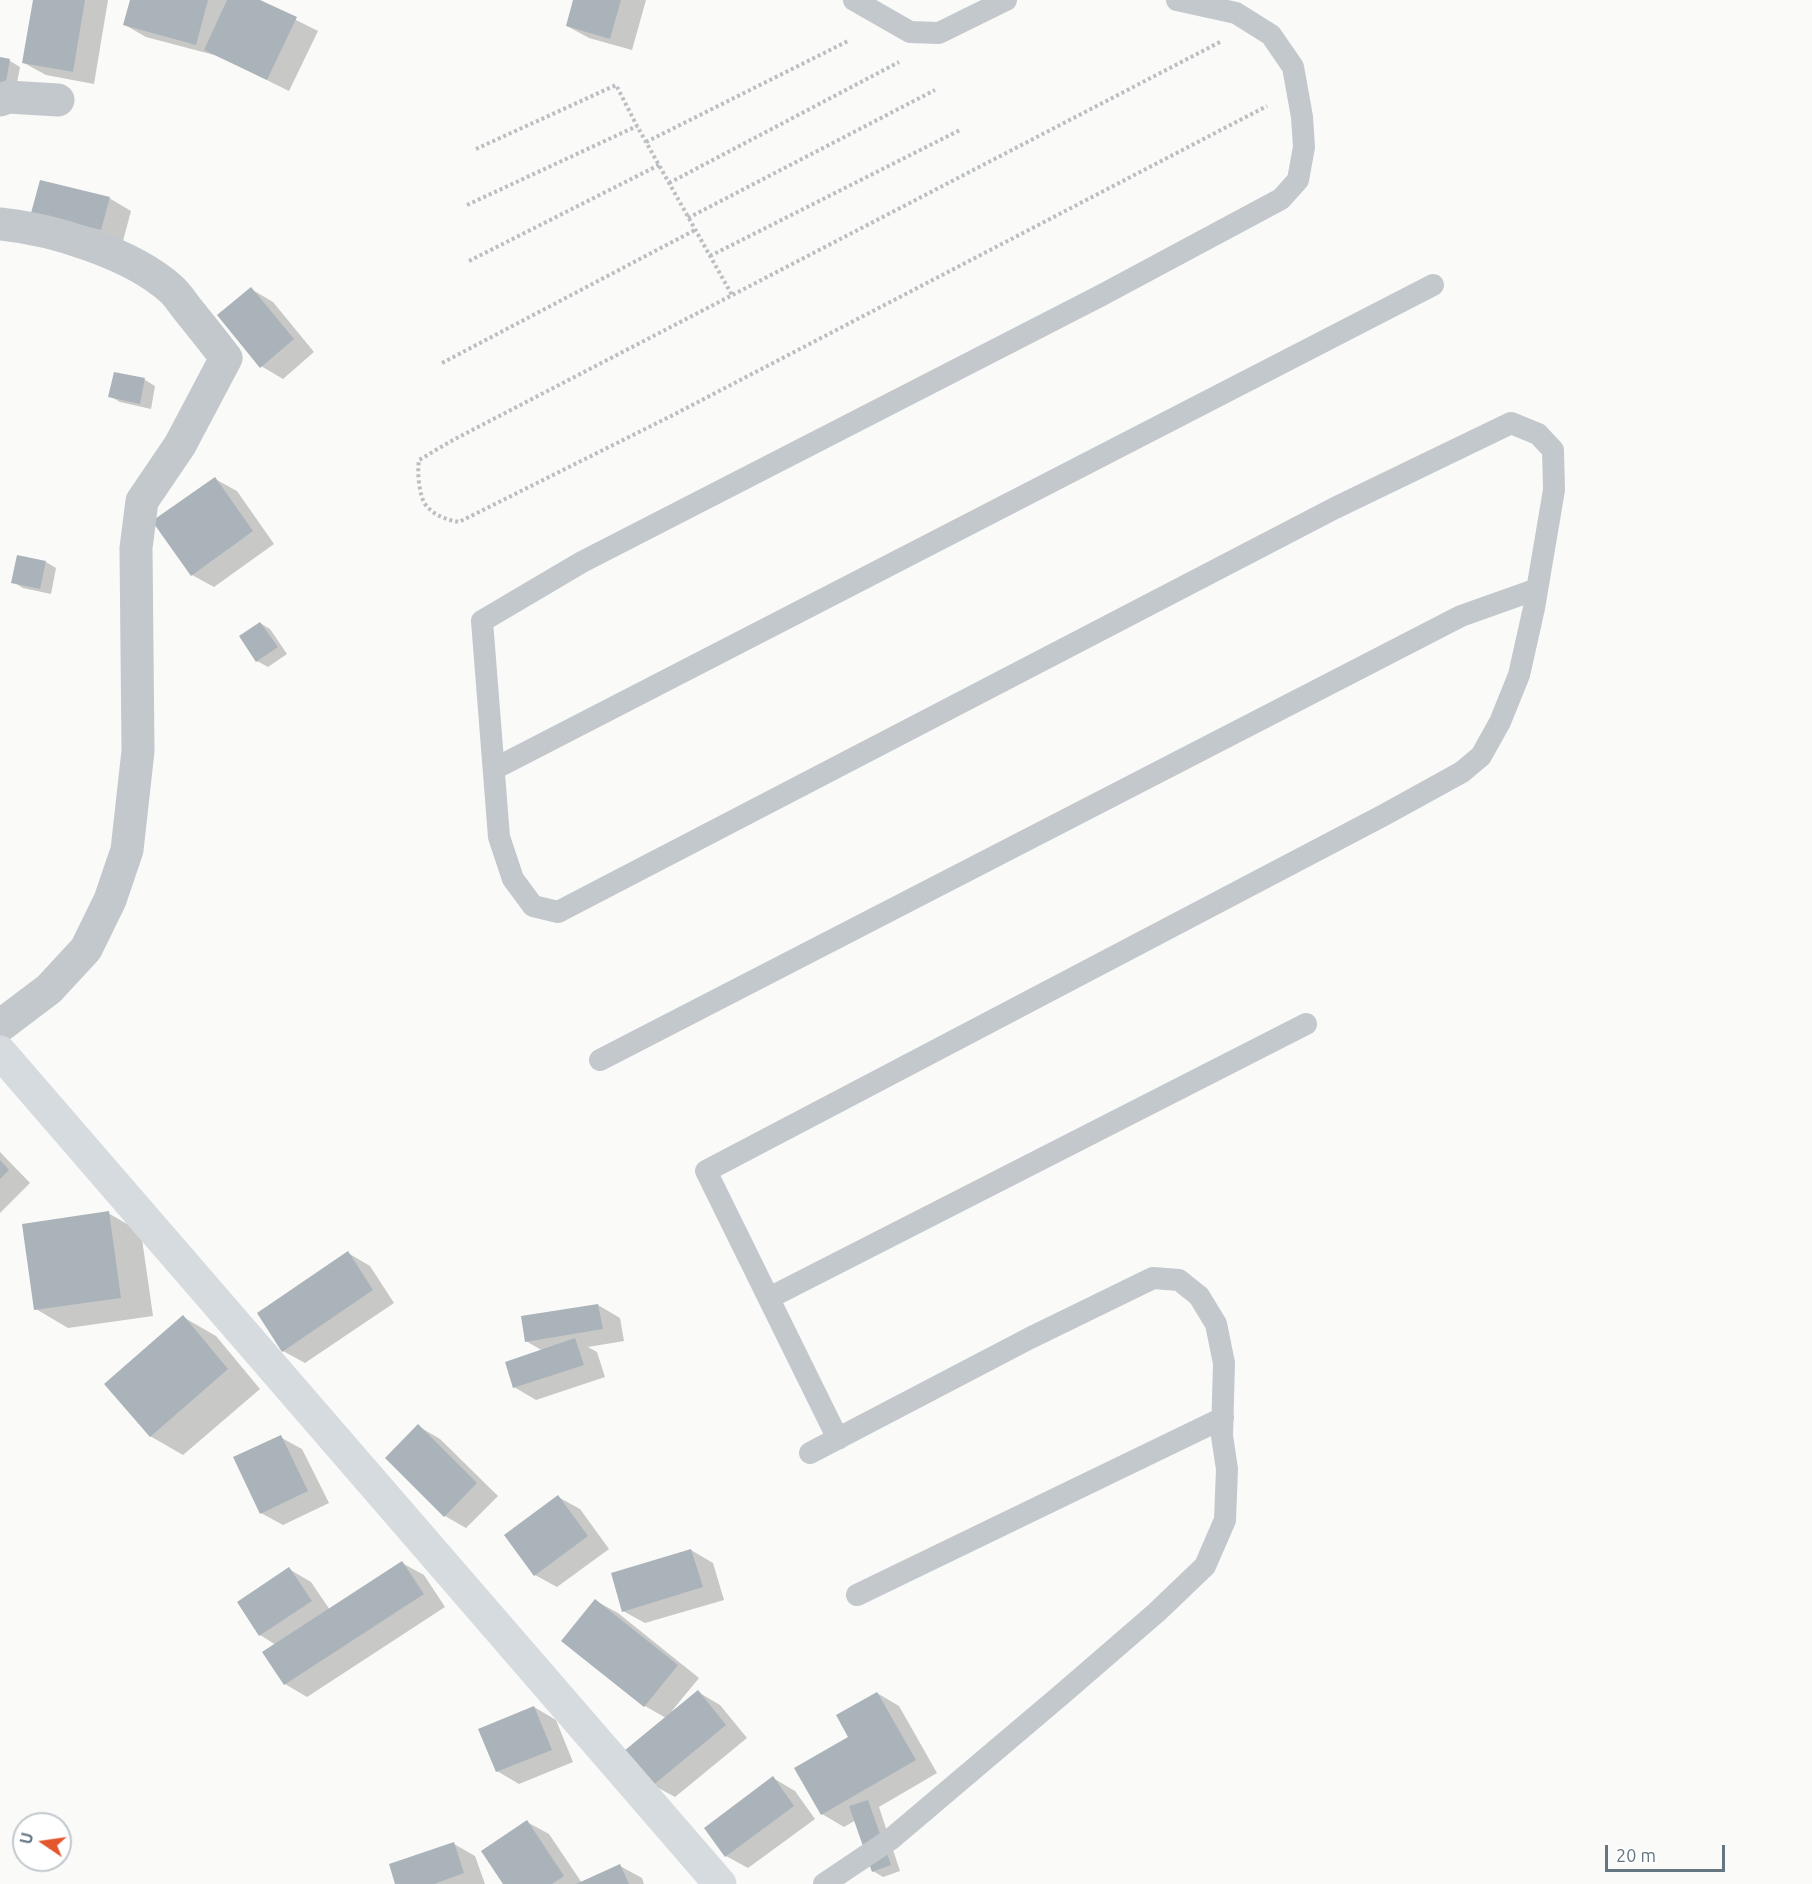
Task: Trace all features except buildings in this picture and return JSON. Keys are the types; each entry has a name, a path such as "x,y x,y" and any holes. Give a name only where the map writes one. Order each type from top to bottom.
{"main road":[{"path":"0,1052 720,1884"}],"street":[{"path":"0,100 8,97 58,100"},
{"path":"0,224 58,235 115,255 144,269 172,290 226,358 180,445 142,501 136,548 138,751 127,850 110,900 86,949 49,989 0,1026"}],"lane":[{"path":"854,0 910,32 939,33 1006,0"},
{"path":"837,1439 706,1171 1057,988 1462,772 1481,756 1500,722 1519,675 1534,608 1554,490 1553,450 1538,434 1511,423 1335,508 558,912 533,906 513,879 499,837 482,621 582,562 1090,301 1281,199 1298,180 1304,147 1293,67 1271,35 1236,12 1177,0"},
{"path":"494,770 1433,285"},
{"path":"600,1060 1461,615 1537,589"},
{"path":"769,1298 1306,1024"},
{"path":"810,1453 1030,1338 1154,1278 1179,1280 1199,1296 1216,1323 1224,1363 1222,1436 1227,1469 1225,1520 1205,1566 1157,1612 1079,1680 891,1839 824,1884"},
{"path":"857,1595 1223,1418"}],"path":[{"path":"1255,24 453,440 419,460 417,472 425,504 443,519 459,522 675,414 1297,90"},
{"path":"646,142 848,41"},
{"path":"669,183 900,62"},
{"path":"476,149 616,85 732,295"},
{"path":"688,219 935,90"},
{"path":"467,206 637,126"},
{"path":"710,256 960,130"},
{"path":"469,261 659,165"},
{"path":"442,363 695,230"}]}
